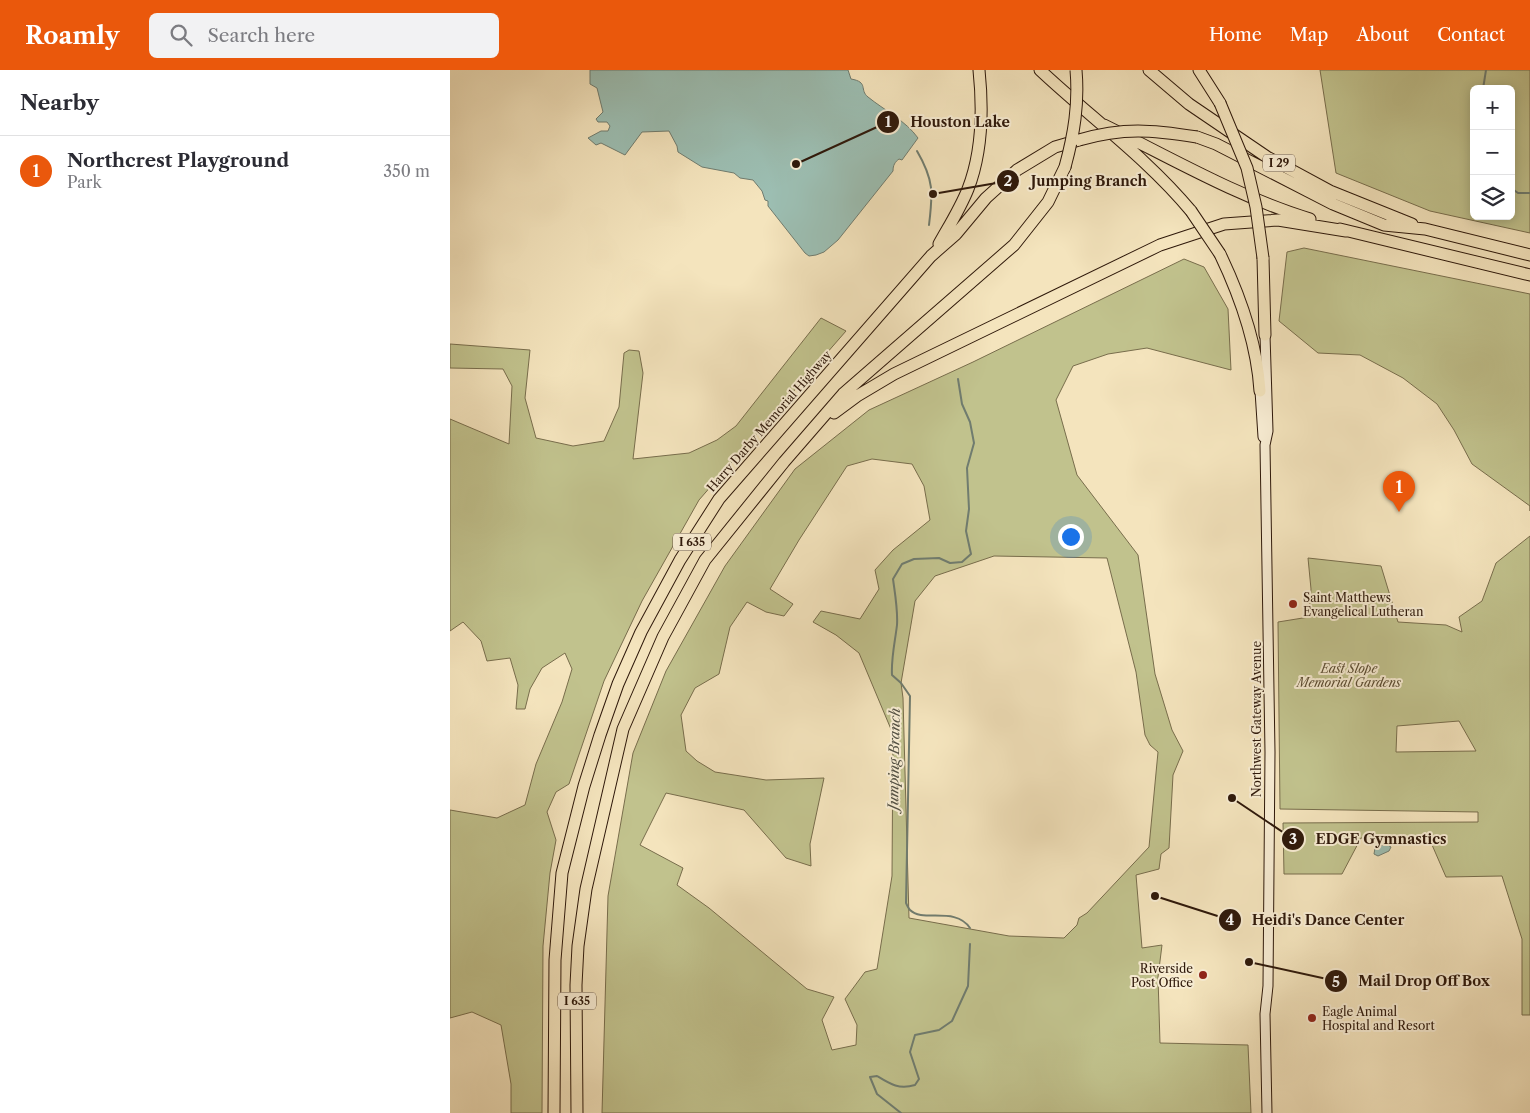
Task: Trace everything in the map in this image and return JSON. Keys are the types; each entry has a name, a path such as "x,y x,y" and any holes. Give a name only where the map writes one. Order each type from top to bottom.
{"highway":[{"path":"931,256 959,210 969,187 981,122 979,70"},
{"path":"1040,70 1152,168 1191,211 1220,254 1246,313 1253,343 1260,392"},
{"path":"818,424 844,394 1014,245 1048,202 1065,167 1075,122 1076,70"},
{"name":"I 29","path":"1149,70 1188,104 1267,156 1330,191 1425,229 1530,254"},
{"path":"1199,70 1220,103 1247,168 1256,207 1263,258 1265,335"},
{"path":"1104,125 1201,174 1280,210 1346,231 1530,275"},
{"path":"931,256 956,234 986,198 1017,170 1055,147 1095,135 1134,130 1161,131 1197,137 1216,144 1333,204 1384,225 1425,229"},
{"path":"818,424 857,396 894,374 1160,245 1224,224 1278,220 1346,231"},
{"name":"Harry Darby Memorial Highway","path":"554,1113 555,960 562,873 584,786 600,735 618,684 640,632 680,560 719,499 931,256"},
{"name":"I 635","path":"577,1113 576,985 578,946 591,863 623,729 663,637 705,560 762,489 818,424"}],"main road":[{"name":"Northwest Gateway Avenue","path":"1265,335 1268,431 1265,445 1270,752 1268,986 1264,1014 1267,1113"},
{"name":"Northwest Gateway Avenue","path":"1260,392 1261,430 1265,445"}],"green space":[{"path":"1320,70 1530,70 1530,233 1471,220 1515,220 1515,85 1470,85 1470,220 1430,211 1336,173"},
{"path":"1304,248 1530,294 1530,506 1472,464 1454,430 1437,404 1403,378 1360,355 1318,353 1279,321 1287,252"},
{"path":"1184,259 1204,267 1228,309 1231,370 1147,348 1108,354 1073,366 1056,400 1077,475 1138,555 1155,674 1172,730 1183,751 1173,775 1169,848 1161,854 1159,869 1136,875 1142,948 1162,945 1158,977 1160,1043 1248,1045 1251,1113 602,1113 608,896 633,753 666,671 725,566 795,469 869,410 973,362","holes":["872,459 912,464 924,486 930,520 893,550 875,570 879,589 860,619 821,611 813,622 836,635 859,653 893,734 892,876 877,969 865,972 845,999 857,1025 856,1045 832,1050 822,1020 834,997 807,989 709,908 677,885 683,868 640,845 666,793 744,810 786,858 811,866 810,844 824,778 766,780 715,772 697,761 686,751 681,715 695,688 719,674 730,627 747,602 766,612 784,616 793,604 770,589 847,466","994,556 1107,558 1136,672 1145,735 1150,745 1158,752 1149,847 1087,913 1079,918 1077,925 1064,938 1009,936 909,918 901,683 915,601 935,576"]},
{"path":"821,318 846,331 699,500 642,601 604,681 569,784 556,792 547,812 556,840 550,873 543,946 542,1113 511,1113 511,1084 501,1025 472,1012 450,1018 450,810 497,818 525,805 536,764 562,702 572,669 565,653 542,668 530,689 525,709 516,709 518,685 510,658 487,661 481,641 463,622 450,631 450,419 509,444 512,386 503,369 450,368 450,344 530,350 525,398 536,438 573,446 604,441 619,407 624,353 629,350 639,351 643,373 633,459 689,453 717,440 736,426"},
{"name":"East Slope Memorial Gardens","path":"1530,536 1530,1015 1522,1015 1522,939 1502,876 1446,877 1429,838 1361,838 1342,874 1284,874 1283,823 1478,822 1478,812 1280,809 1278,622 1309,617 1311,589 1308,558 1381,566 1398,622 1446,625 1462,632 1459,617 1482,601 1496,563","holes":["1459,721 1476,751 1396,752 1397,726"]}],"water":[{"path":"590,70 848,70 851,79 857,80 862,84 864,92 868,97 901,121 918,138 902,160 899,159 895,163 893,171 838,240 824,252 809,256 768,206 768,201 765,200 762,191 753,180 740,178 734,173 702,167 678,152 669,131 642,132 625,155 601,143 596,145 588,138 601,131 608,131 610,126 607,122 598,122 596,119 603,112 597,88 590,84"},
{"path":"1386,844 1391,847 1389,851 1378,856 1374,854 1375,848"}],"waterway":[{"path":"1484,85 1486,70"},
{"name":"Jumping Branch","path":"917,151 927,170 931,187 929,225"},
{"path":"1515,191 1518,193 1530,193"},
{"name":"Jumping Branch","path":"958,379 962,404 970,422 974,443 967,468 969,509 966,531 971,554 962,562 950,563 939,558 914,559 902,564 893,579 897,625 892,675 901,683 910,696 906,903 910,910 916,914 956,918 964,921 970,928"},
{"name":"Jumping Branch","path":"901,1113 877,1094 870,1077 877,1076 891,1084 904,1087 915,1085 919,1079 910,1052 915,1035 939,1030 952,1021 968,986 970,944"}],"place":[{"name":"Houston Lake","path":"796,164"},
{"name":"Jumping Branch","path":"933,194"},
{"name":"Northcrest Playground","path":"1399,512"},
{"name":"Saint Matthews Evangelical Lutheran","path":"1293,604"},
{"name":"EDGE Gymnastics","path":"1232,798"},
{"name":"Heidi's Dance Center","path":"1155,896"},
{"name":"Mail Drop Off Box","path":"1249,962"},
{"name":"Riverside Post Office","path":"1203,975"},
{"name":"Eagle Animal Hospital and Resort","path":"1312,1018"}]}
